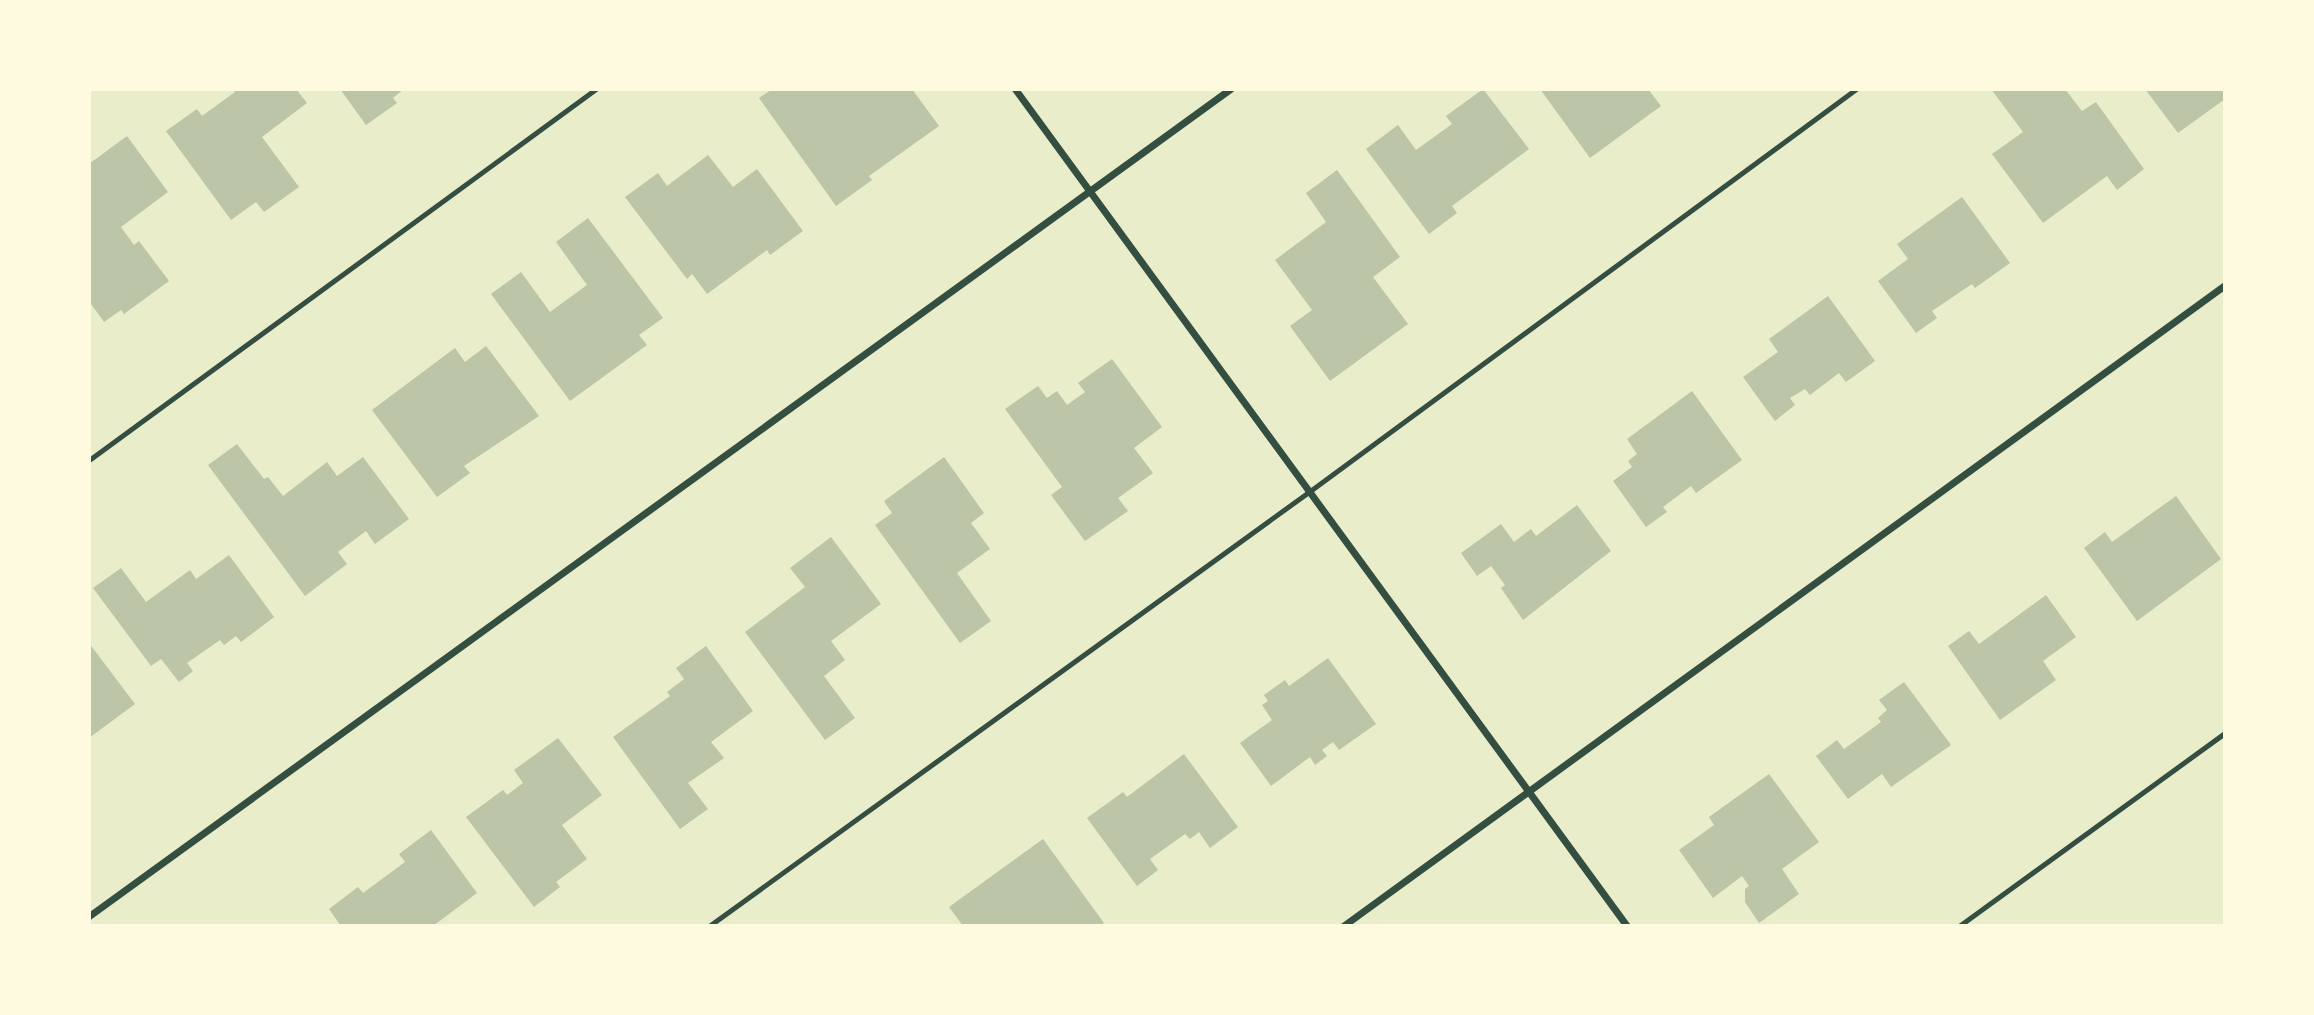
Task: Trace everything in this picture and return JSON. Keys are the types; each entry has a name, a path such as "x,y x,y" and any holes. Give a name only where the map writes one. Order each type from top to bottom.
{"street":[{"path":"1015,89 1627,926"},
{"path":"89,916 1230,89"},
{"path":"1343,926 2225,285"}],"lane":[{"path":"89,460 596,89"},
{"path":"709,926 1310,491 1856,89"},
{"path":"1959,926 2225,733"}],"building":[{"path":"233,89 296,89 307,103 262,137 299,187 264,212 256,202 231,220 166,131 197,109 202,116 235,92"},
{"path":"340,89 404,89 393,98 397,103 366,125"},
{"path":"772,89 912,89 939,126 869,176 872,180 836,206 759,98"},
{"path":"1483,89 1529,149 1452,206 1457,213 1429,234 1366,149 1398,125 1416,150 1452,124 1446,116"},
{"path":"1540,89 1648,89 1661,106 1590,158"},
{"path":"1991,89 2065,89 2082,111 2096,102 2144,169 2117,190 2107,176 2043,223 1992,154 2023,132"},
{"path":"2145,89 2225,89 2225,99 2178,133"},
{"path":"127,136 168,192 121,227 134,245 139,241 169,281 124,314 121,310 104,322 89,301 89,164"},
{"path":"708,155 733,187 757,169 803,231 770,255 767,250 707,294 692,274 687,279 625,197 658,173 667,186"},
{"path":"1337,170 1400,257 1373,277 1408,324 1330,381 1290,326 1312,310 1275,260 1326,222 1306,193"},
{"path":"1962,197 2010,263 1975,288 1972,284 1932,311 1937,318 1916,333 1878,281 1908,259 1897,244"},
{"path":"588,218 663,318 639,335 647,345 570,401 491,294 521,272 550,312 587,285 556,242"},
{"path":"1828,296 1875,361 1846,382 1839,373 1810,395 1805,389 1790,398 1795,405 1775,421 1743,377 1778,352 1769,339"},
{"path":"486,346 539,416 464,466 470,473 437,497 372,410 455,348 465,362"},
{"path":"1112,359 1162,427 1134,448 1153,473 1118,498 1128,511 1085,541 1051,495 1062,487 1005,409 1038,386 1047,398 1057,391 1067,405 1085,392 1078,383"},
{"path":"1692,391 1742,460 1696,493 1691,486 1663,507 1667,512 1646,527 1613,481 1632,467 1628,461 1637,454 1627,439"},
{"path":"237,444 264,479 268,477 283,496 327,462 337,476 363,457 409,519 375,544 366,531 338,552 347,564 305,596 208,465"},
{"path":"944,457 984,513 971,523 990,549 957,573 991,621 960,643 875,525 892,513 884,501"},
{"path":"2176,496 2221,559 2137,621 2084,548 2105,532 2112,542"},
{"path":"1577,505 1611,551 1523,620 1501,588 1505,585 1491,566 1477,576 1461,553 1501,524 1514,542 1531,529 1536,536"},
{"path":"831,537 881,604 831,641 845,660 824,676 855,718 825,740 745,632 805,587 790,568"},
{"path":"229,555 274,617 241,642 236,636 224,645 220,640 187,663 193,671 179,682 161,659 151,666 93,588 121,568 146,602 190,570 196,579"},
{"path":"2046,595 2076,637 2043,661 2056,680 2000,720 1948,646 1969,631 1979,644"},
{"path":"89,643 135,704 89,738"},
{"path":"706,646 753,711 711,742 724,758 688,783 708,809 680,829 613,737 670,696 667,692 684,679 676,668"},
{"path":"1328,658 1376,724 1339,750 1333,742 1322,750 1327,756 1315,765 1310,757 1271,786 1240,743 1272,720 1262,705 1268,701 1264,695 1285,680 1289,686"},
{"path":"1904,682 1951,745 1891,787 1882,774 1848,799 1816,756 1837,740 1844,749 1881,722 1878,718 1887,710 1879,700"},
{"path":"558,738 602,795 562,825 587,859 556,882 560,887 534,907 466,817 503,790 507,795 523,783 514,770"},
{"path":"1184,754 1238,827 1210,848 1199,832 1190,839 1185,834 1150,859 1158,870 1137,886 1087,818 1123,792 1127,797"},
{"path":"1769,774 1819,842 1782,869 1799,894 1759,923 1745,902 1745,889 1749,886 1742,876 1713,898 1679,850 1714,825 1709,817"},
{"path":"431,830 477,893 433,926 341,926 329,909 358,887 363,893 405,862 399,854"},
{"path":"1043,839 1104,923 1100,926 963,926 949,907"}]}
